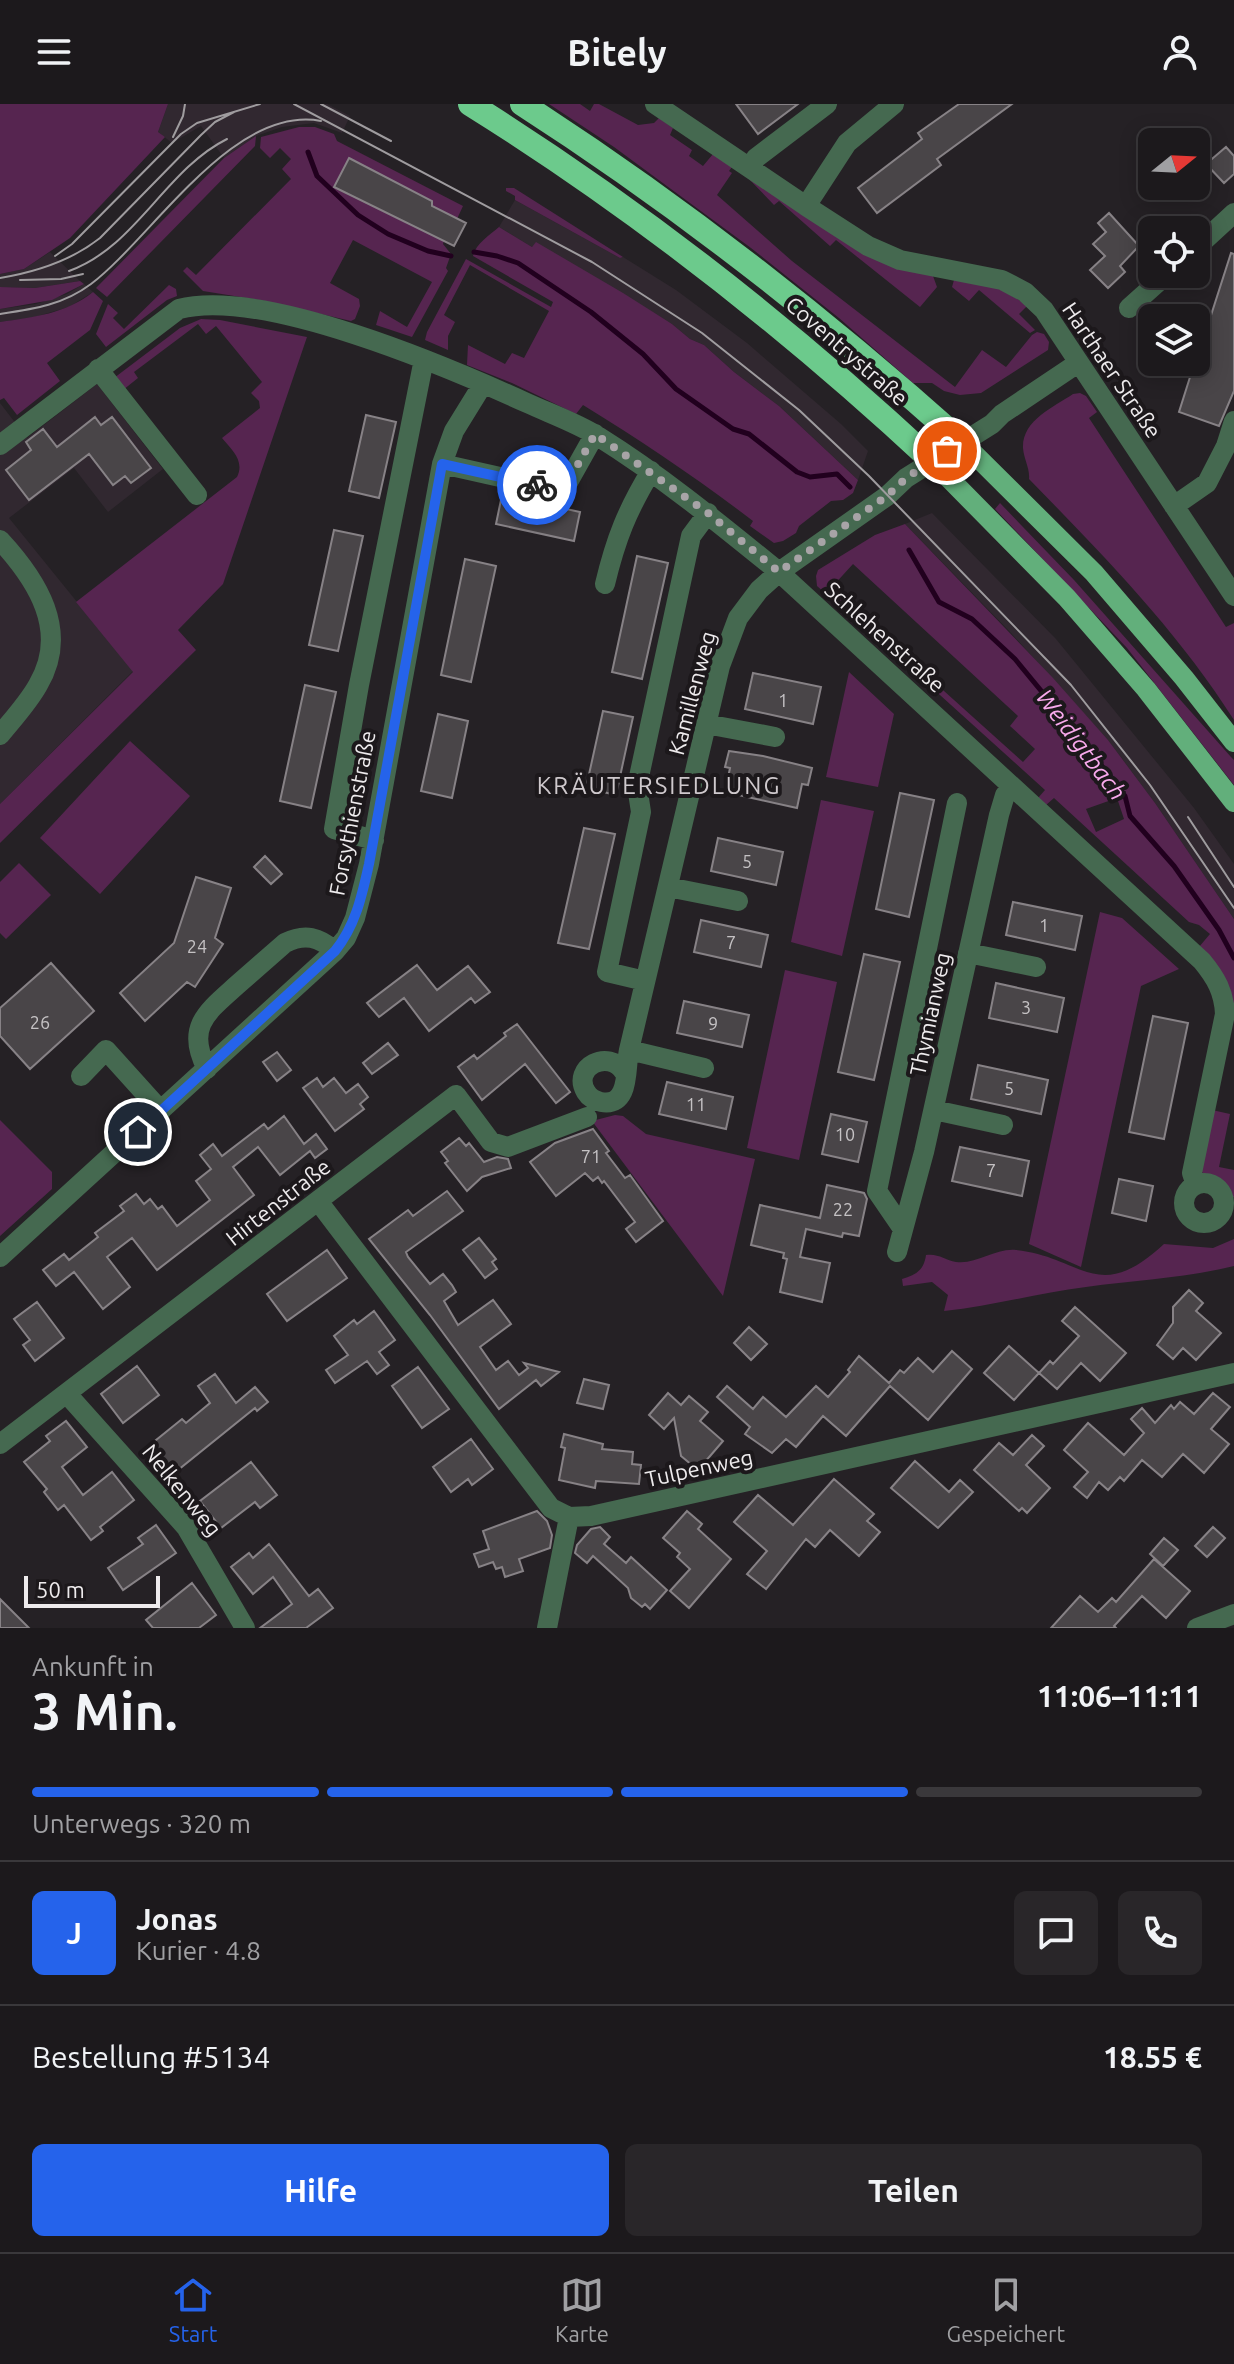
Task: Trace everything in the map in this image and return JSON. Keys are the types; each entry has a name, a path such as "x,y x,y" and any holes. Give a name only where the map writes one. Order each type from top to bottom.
{"highway":[{"name":"Coventrystraße","path":"470,104 596,187 698,261 809,351 932,461"},
{"name":"Coventrystraße","path":"522,104 611,161 714,235 829,325 962,442"}],"main road":[{"name":"Coventrystraße","path":"962,442 1094,573 1234,742"},
{"name":"Coventrystraße","path":"932,461 1067,598 1146,689 1234,802"}],"street":[{"name":"Harthaer Straße","path":"655,104 868,246 900,260 1002,280 1025,292 1044,310 1234,596"},
{"path":"750,168 756,158 827,104"},
{"path":"806,206 847,143 894,104"},
{"path":"1210,235 1234,213"},
{"path":"1129,308 1151,288"},
{"name":"Schlehenstraße","path":"0,445 179,309 199,304 232,306 303,320 424,359 595,434 708,513 779,572 1202,961 1217,979 1224,998 1225,1014 1192,1173 1196,1185"},
{"path":"374,840 334,829 412,408 424,359"},
{"name":"Kamillenweg","path":"624,1072 720,666 738,618 759,590 779,572 932,461 992,424 1078,363"},
{"path":"98,369 197,495"},
{"name":"Forsythienstraße","path":"0,1257 346,938 355,918 374,840 442,464 454,431 483,384"},
{"path":"1174,506 1207,483 1226,446 1234,421"},
{"path":"442,464 563,491 595,434"},
{"path":"605,584 624,518 651,471"},
{"path":"645,981 607,972 641,812 637,786 691,536 708,513"},
{"path":"0,540 36,584 52,633 49,660 39,685 0,735"},
{"path":"706,724 775,737"},
{"name":"Thymianweg","path":"897,1252 934,1110 999,815 1005,795 1012,787"},
{"path":"903,1229 877,1191 957,803"},
{"path":"668,887 738,901"},
{"path":"207,1069 201,1058 197,1035 206,1012 285,943 304,936 326,943 335,951"},
{"path":"968,953 1036,967"},
{"path":"81,1076 106,1050 161,1111"},
{"path":"629,1050 704,1068"},
{"name":"Hirtenstraße","path":"0,1444 456,1095 491,1142 508,1147 587,1117"},
{"path":"934,1110 1003,1125"},
{"path":"318,1201 551,1508 569,1517 547,1628"},
{"name":"Tulpenweg","path":"569,1517 591,1516 1234,1373"},
{"name":"Nelkenweg","path":"67,1394 186,1527 245,1628"},
{"path":"1197,1628 1234,1614"}],"shaded area":[{"path":"0,104 168,104 158,132 165,137 70,238 24,269 0,274"},
{"path":"168,104 327,104 350,116 342,133 314,123 282,127 256,136 224,158 201,126 172,143 158,132"},
{"path":"549,104 580,104 590,111 594,104 599,104 638,125 654,123 659,118 673,128 670,135 692,150 689,156 703,166 713,154 732,167 729,171 732,173 717,195 792,261 955,387 982,350 1006,367 1037,332 1044,334 1049,342 1048,350 981,393 960,395 944,391 932,383 913,383 839,318 751,248 614,147"},
{"path":"299,127 315,127 334,134 337,141 463,206 457,219 432,206 431,201 335,187 444,241 451,254 446,268 448,271 412,337 376,325 380,311 407,327 432,282 353,240 330,283 359,299 360,306 355,319 351,321 265,301 203,291 183,271 187,267 196,275 291,179 282,169 291,159 280,148 270,158 260,148 261,137"},
{"path":"256,136 255,146 107,297 96,288 224,158"},
{"path":"749,179 933,276 937,287 920,307 836,240 830,246 779,201 774,205"},
{"path":"506,188 514,188 623,257 515,200"},
{"path":"515,200 623,257 676,290 747,343 868,451 858,480 779,406 704,345 536,243 532,247 499,227"},
{"path":"499,227 532,247 536,242 704,345 779,406 858,480 853,493 843,500 831,501 799,526 796,533 774,543 750,526 753,521 712,490 583,405 576,414 467,365 468,345 505,364 512,353 524,358 549,311 470,265 444,315 455,322 448,336 448,350 425,340 466,259 551,307 553,302 473,256 480,243"},
{"path":"50,252 80,281 35,288 0,287 0,274 24,269"},
{"path":"954,280 998,288 1028,305 1019,314 1035,330 1030,333 979,290 969,301 952,287"},
{"path":"80,281 84,284 52,300 0,309 0,287 35,288"},
{"path":"84,284 93,292 69,307 31,318 0,322 0,309 36,304 67,294"},
{"path":"169,285 176,289 177,296 167,300 106,347 96,334 108,304 118,313 113,318 124,329"},
{"path":"93,292 103,301 90,330 47,363 60,381 17,415 4,398 0,400 0,322 60,310"},
{"path":"201,319 307,337 223,584 178,630 196,650 0,843 0,804 133,672 76,602 237,477 238,461 222,438 260,408 259,401 251,393 262,382 216,326 206,334 198,324 134,372 138,378 123,390 114,378 180,328"},
{"path":"97,384 163,469 108,512 74,468 9,518 133,671 0,804 0,403 27,438"},
{"path":"1080,393 1086,396 1097,412 1089,418 1226,627 1234,623 1234,720 1164,624 1029,479 1023,448 1028,430 1049,409"},
{"path":"1000,503 1074,580 1234,760 1234,785 1127,648 995,509"},
{"path":"932,513 1056,639 1194,808 1234,864 1234,919 1108,740 1011,633 905,524"},
{"path":"905,524 1108,740 1234,919 1234,1010 1199,947 1210,934 1189,922 1054,798 1046,805 1038,798 1045,790 930,686 934,682 1023,762 1035,749 1010,726 1018,716 853,564 832,587 920,668 916,672 828,591 825,593 817,586 818,570 875,535","holes":["1117,798 1124,819 1096,832 1086,809"]},
{"path":"849,672 894,714 878,787 826,777"},
{"path":"130,741 190,796 100,894 40,838"},
{"path":"821,800 874,811 842,956 791,942"},
{"path":"19,863 51,895 6,939 0,933 0,882"},
{"path":"1100,912 1122,918 1179,969 1141,986 1081,1267 1029,1244"},
{"path":"785,970 837,982 799,1160 747,1148"},
{"path":"1212,1110 1230,1114 1219,1167 1234,1170 1234,1197 1231,1198 1221,1184 1201,1171"},
{"path":"623,1116 646,1134 755,1159 723,1296 592,1121"},
{"path":"0,1120 52,1172 52,1189 0,1236"},
{"path":"1234,1239 1234,1266 944,1311 948,1295 932,1282 903,1286 902,1279 918,1271 926,1255 963,1262 1016,1250 1105,1275 1122,1272 1164,1244 1213,1248"}],"building":[{"path":"736,104 798,104 758,134"},
{"path":"959,104 1012,104 937,159 941,165 877,213 858,188 922,139 918,133"},
{"path":"1226,147 1234,156 1234,174 1224,183 1210,168 1210,161"},
{"path":"349,158 432,201 432,206 466,223 454,246 334,187"},
{"path":"1109,213 1138,245 1120,266 1125,272 1108,288 1090,270 1105,256 1093,244 1106,232 1098,223"},
{"path":"1231,253 1234,254 1234,391 1219,426 1179,412 1190,376 1210,376 1210,318"},
{"path":"366,415 396,422 379,498 349,491"},
{"path":"95,417 101,425 112,417 151,468 131,483 125,476 113,485 89,454 29,500 6,470 31,450 26,442 43,429 57,447"},
{"path":"502,495 580,512 574,541 496,524"},
{"path":"334,530 363,536 338,651 309,645"},
{"path":"637,556 668,563 642,679 612,672"},
{"path":"465,559 496,566 471,682 441,675"},
{"path":"753,673 821,687 813,724 745,709"},
{"path":"305,685 336,692 311,808 280,801"},
{"path":"603,711 633,717 616,795 586,788"},
{"path":"438,714 468,721 452,798 421,791"},
{"path":"729,751 812,768 808,785 802,784 797,808 725,792 730,768 725,767"},
{"path":"900,793 934,800 909,917 876,909"},
{"path":"584,828 615,834 589,949 558,943"},
{"path":"718,838 783,852 776,885 711,871"},
{"path":"265,856 282,874 271,884 254,867"},
{"path":"196,877 231,888 215,938 223,944 195,987 187,982 145,1021 120,993 174,943"},
{"path":"1013,902 1082,916 1075,950 1006,935"},
{"path":"701,920 768,935 761,967 694,952"},
{"path":"864,954 900,962 874,1080 838,1072"},
{"path":"51,963 94,1011 30,1069 0,1036 0,1008"},
{"path":"417,965 437,990 468,966 490,992 475,1003 471,998 429,1031 404,998 379,1017 367,1003"},
{"path":"996,983 1064,998 1057,1032 989,1018"},
{"path":"684,1001 749,1015 742,1047 677,1033"},
{"path":"1153,1016 1188,1023 1164,1139 1129,1132"},
{"path":"517,1024 570,1092 556,1103 525,1064 482,1100 458,1067 474,1055 477,1059"},
{"path":"388,1043 398,1055 372,1074 363,1063"},
{"path":"277,1052 291,1070 277,1081 263,1062"},
{"path":"978,1065 1048,1080 1041,1114 971,1099"},
{"path":"317,1078 323,1087 334,1078 346,1093 358,1084 368,1097 360,1104 364,1109 335,1131 303,1088"},
{"path":"667,1082 733,1097 726,1129 659,1114"},
{"path":"831,1114 867,1122 858,1162 822,1154"},
{"path":"284,1116 304,1144 316,1134 327,1149 315,1158 310,1151 280,1175 258,1147 233,1167 254,1195 157,1270 132,1238 107,1257 130,1287 103,1309 74,1272 56,1286 43,1270 64,1254 69,1260 98,1237 95,1233 124,1211 120,1206 136,1194 144,1204 150,1199 158,1209 162,1206 177,1226 210,1200 196,1181 211,1169 200,1155 213,1144 222,1156 264,1124 268,1129"},
{"path":"593,1129 625,1178 630,1175 663,1221 636,1242 626,1229 635,1222 604,1181 602,1183 598,1177 593,1181 585,1173 556,1196 530,1162 555,1143"},
{"path":"459,1138 466,1146 469,1143 484,1162 497,1157 508,1159 511,1168 482,1177 467,1191 445,1163 448,1161 441,1152"},
{"path":"960,1147 1029,1161 1022,1196 952,1181"},
{"path":"1119,1179 1153,1186 1146,1221 1112,1213"},
{"path":"827,1185 864,1193 867,1199 859,1236 843,1233 842,1237 806,1229 800,1257 830,1263 822,1302 780,1292 787,1259 783,1258 784,1253 751,1245 760,1205 820,1218"},
{"path":"447,1191 463,1211 406,1252 408,1257 430,1284 443,1274 452,1285 456,1292 444,1301 458,1325 493,1300 511,1324 480,1347 496,1370 508,1361 519,1375 528,1368 524,1363 559,1372 541,1386 536,1380 499,1409 369,1239 408,1210 413,1216"},
{"path":"479,1238 496,1259 492,1262 497,1269 485,1278 463,1250"},
{"path":"327,1250 347,1278 287,1321 267,1294"},
{"path":"1189,1290 1203,1303 1196,1311 1221,1333 1196,1360 1183,1348 1173,1359 1157,1345 1173,1323 1173,1307"},
{"path":"37,1302 64,1338 35,1361 23,1345 30,1340 14,1319"},
{"path":"1075,1307 1126,1353 1100,1381 1081,1363 1057,1389 1039,1373 1050,1361 1053,1364 1079,1336 1062,1321"},
{"path":"374,1311 395,1340 379,1352 389,1365 377,1374 367,1361 335,1383 326,1370 348,1355 334,1336 354,1320 357,1324"},
{"path":"749,1327 767,1344 751,1360 734,1343"},
{"path":"1009,1346 1039,1373 1014,1400 984,1373"},
{"path":"952,1351 972,1369 928,1420 890,1386 846,1436 823,1416 796,1447 786,1439 772,1453 745,1434 750,1427 717,1397 727,1386 753,1409 763,1397 786,1417 816,1386 828,1397 850,1372 848,1370 859,1356 889,1383 900,1370 904,1373 918,1358 933,1372"},
{"path":"137,1366 159,1395 123,1423 101,1394"},
{"path":"418,1367 449,1409 422,1428 392,1386"},
{"path":"215,1374 236,1403 255,1387 268,1402 257,1411 255,1408 173,1474 150,1445 182,1419 186,1423 210,1403 198,1386"},
{"path":"584,1379 609,1385 603,1409 577,1403"},
{"path":"668,1393 681,1405 689,1396 708,1412 700,1421 723,1441 698,1470 681,1456 674,1418 664,1429 649,1415"},
{"path":"1213,1393 1230,1407 1211,1429 1229,1444 1204,1473 1183,1454 1162,1477 1142,1460 1124,1481 1120,1477 1108,1490 1099,1482 1087,1498 1074,1487 1088,1472 1064,1450 1088,1423 1124,1455 1144,1433 1131,1419 1142,1408 1155,1423 1171,1405 1174,1409 1180,1402 1194,1414"},
{"path":"66,1421 87,1447 62,1467 83,1495 112,1472 134,1500 100,1527 103,1531 91,1540 64,1505 58,1510 44,1492 47,1489 24,1462 50,1441 46,1436"},
{"path":"564,1434 603,1444 602,1449 633,1452 632,1464 641,1465 639,1484 596,1481 595,1488 559,1480 565,1448 561,1447"},
{"path":"1032,1435 1044,1446 1026,1465 1050,1488 1027,1513 1022,1508 1019,1511 974,1470 999,1443 1013,1455"},
{"path":"471,1439 493,1469 472,1485 468,1479 451,1492 433,1467"},
{"path":"915,1461 949,1492 960,1480 973,1492 938,1528 891,1488"},
{"path":"251,1462 277,1495 260,1508 255,1502 221,1528 200,1501"},
{"path":"834,1479 874,1514 867,1521 880,1532 859,1556 830,1530 815,1547 806,1539 766,1589 747,1574 767,1551 734,1522 758,1495 793,1525"},
{"path":"537,1511 547,1521 552,1535 550,1548 519,1559 523,1571 505,1577 502,1567 496,1569 493,1562 479,1567 474,1554 489,1549 483,1531"},
{"path":"687,1511 702,1524 698,1529 731,1559 689,1608 670,1591 690,1569 677,1557 680,1553 663,1538"},
{"path":"156,1525 176,1553 123,1590 108,1568 143,1544 138,1538"},
{"path":"600,1527 610,1537 604,1544 626,1563 631,1557 667,1590 650,1609 631,1598 628,1588 593,1556 587,1563 575,1553 577,1545 591,1529"},
{"path":"1213,1527 1225,1538 1207,1557 1195,1546"},
{"path":"1164,1538 1178,1550 1163,1566 1150,1554"},
{"path":"269,1544 309,1596 318,1589 333,1608 306,1628 260,1628 292,1604 273,1577 253,1594 231,1567 249,1553 253,1558"},
{"path":"1154,1559 1190,1591 1166,1618 1142,1596 1114,1626 1116,1628 1051,1628 1080,1596 1098,1612 1112,1598 1116,1602"},
{"path":"192,1583 216,1615 199,1628 153,1628 146,1620"},
{"path":"0,1599 29,1628 0,1628"}],"waterway":[{"name":"Weidigtbach","path":"308,152 317,176 358,215 388,234 428,251 451,256"},
{"name":"Weidigtbach","path":"474,252 518,263 591,312 643,354 676,389 733,429 749,434 797,472 810,477 837,474 850,487"},
{"name":"Weidigtbach","path":"909,550 939,602 972,619 1015,659 1080,738 1125,796 1130,816 1174,866 1219,930 1234,958"}],"tram line":[{"path":"173,137 185,104"},
{"path":"55,256 72,244 181,134 197,123 260,104"},
{"path":"294,104 592,262 702,333 799,410 869,476 1071,685 1150,785 1234,908"},
{"path":"321,104 391,141"},
{"path":"0,278 53,264 89,246 215,122 234,112"},
{"path":"0,314 59,301 91,284 196,179 226,153 257,133 288,121 321,121"},
{"path":"69,271 113,245 186,169 227,139"},
{"path":"20,280 61,279 83,274"},
{"path":"1188,817 1234,887"}],"way so far":[{"path":"537,485 563,491 595,434 708,513 779,572 947,451"}],"district":[{"name":"KRÄUTERSIEDLUNG","path":"659,786"}],"route":[{"path":"138,1132 346,938 362,897 369,864 442,464 537,485"}]}
